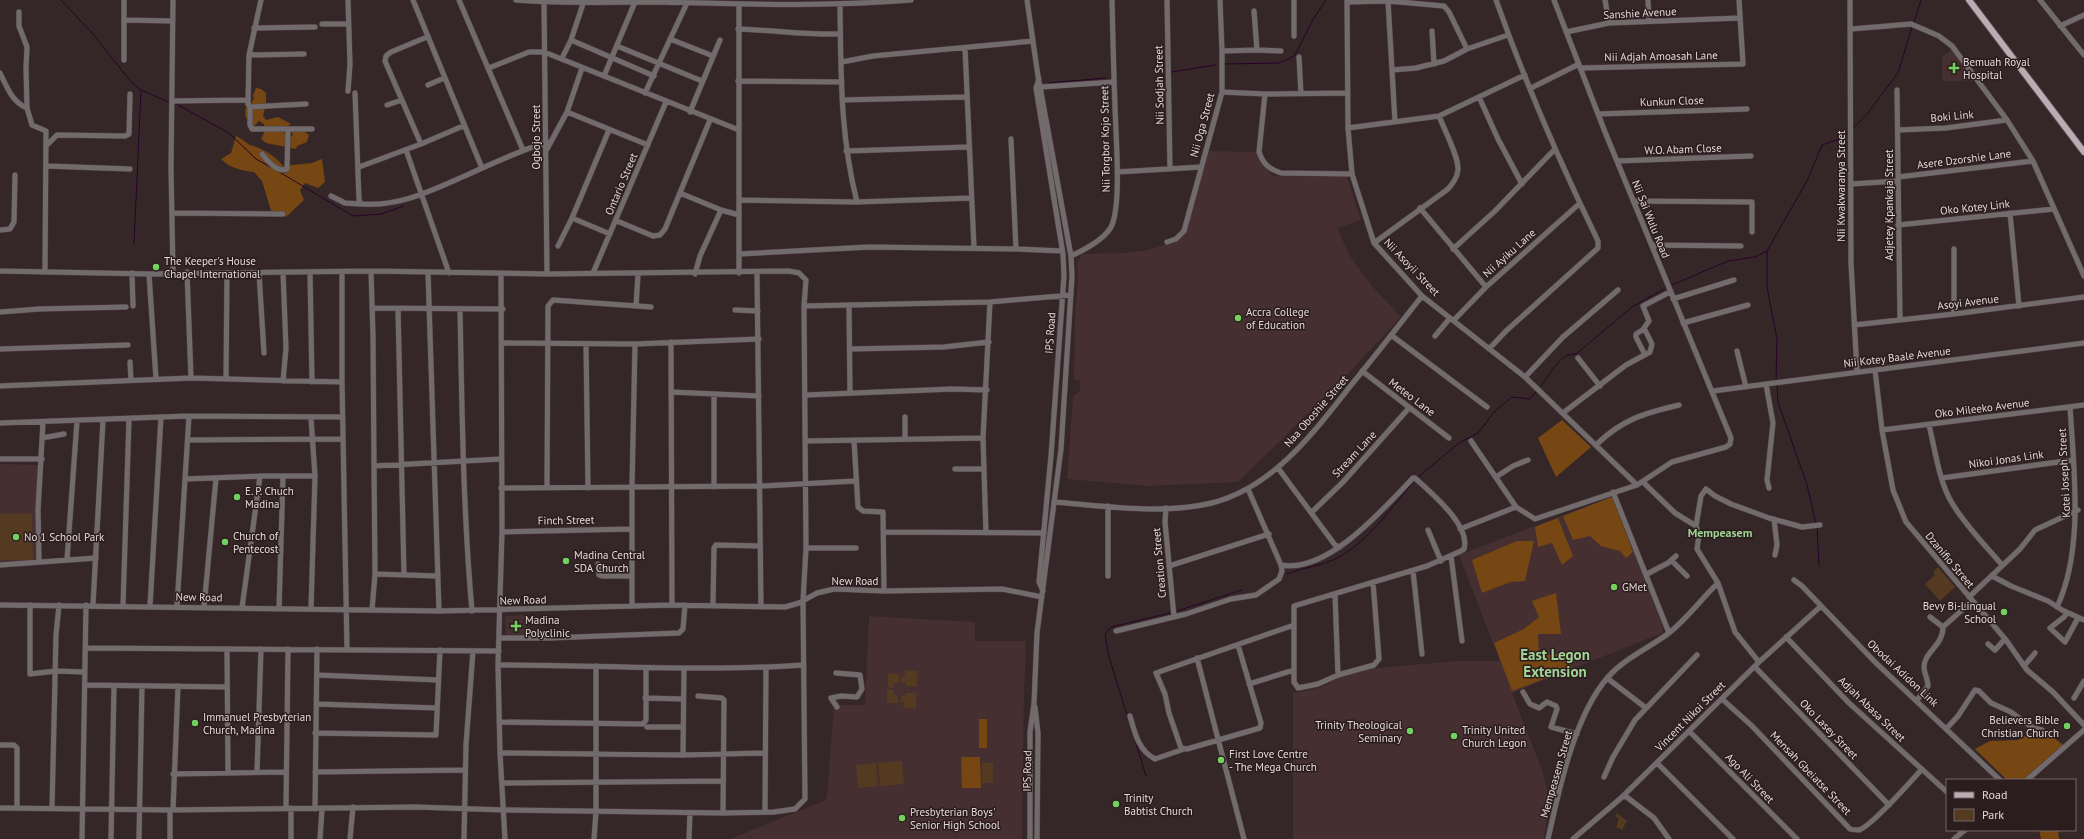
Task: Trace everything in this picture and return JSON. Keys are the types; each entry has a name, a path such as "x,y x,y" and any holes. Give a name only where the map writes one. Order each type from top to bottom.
{"main road":[{"path":"1969,0 2084,152"}],"street":[{"path":"124,0 124,60"},
{"path":"173,0 171,168 173,272"},
{"path":"261,0 249,55 247,100 250,107 250,125 252,129 312,129"},
{"path":"348,0 348,91"},
{"path":"413,0 482,168"},
{"path":"459,0 523,150"},
{"path":"516,0 583,4 635,2 840,5 911,0"},
{"name":"IPS Road","path":"1027,0 1039,78 1071,256 1072,276 1061,449 1042,594 1037,640 1034,704 1030,732 1030,839"},
{"name":"Nii Torgbor Kojo Street","path":"1071,256 1100,238 1112,225 1117,172 1112,0"},
{"name":"Nii Sodjah Street","path":"1167,0 1170,169"},
{"name":"Nii Oga Street","path":"1167,242 1176,239 1184,231 1222,92 1220,0"},
{"path":"1294,0 1294,36"},
{"path":"1489,349 1516,322 1598,248 1598,242 1579,204 1555,149 1508,35 1496,0"},
{"name":"Nii Sai Wulu Road","path":"1554,0 1633,201 1683,323 1713,391 1731,438 1730,444 1726,447 1672,462 1643,482"},
{"path":"1605,0 1609,23"},
{"path":"1648,0 1649,21"},
{"path":"1739,0 1740,18"},
{"name":"Nii Kwakwaranya Street","path":"1850,0 1852,122 1850,184 1851,263 1857,372"},
{"path":"2040,0 2084,56"},
{"name":"Ogbojo Street","path":"544,1 547,274"},
{"path":"1347,1 1388,1 1444,6 1449,12 1467,49"},
{"name":"Nii Asoyii Street","path":"1347,1 1348,128 1352,174 1374,242 1422,296 1525,378 1597,444 1637,484"},
{"path":"1388,1 1395,122"},
{"path":"604,76 635,2"},
{"path":"645,94 687,3"},
{"path":"562,58 571,40 583,4"},
{"path":"739,4 738,81 740,272"},
{"path":"840,5 842,100 846,151 857,202"},
{"path":"1254,11 1257,50"},
{"path":"19,12 19,26 27,47 27,108 32,125 46,131 47,166 45,271"},
{"path":"2060,26 2084,15"},
{"name":"Sanshie Avenue","path":"1566,32 1609,23 1740,18"},
{"name":"Nii Adjah Amoasah Lane","path":"1579,66 1743,64 1740,18"},
{"path":"124,20 173,21"},
{"path":"322,24 348,24"},
{"path":"1851,29 1914,25 1939,36 1952,46 2007,120 2033,161 2084,276"},
{"path":"254,28 315,27"},
{"path":"738,29 776,31 804,35 840,34"},
{"path":"1432,31 1434,64"},
{"path":"1392,70 1416,68 1434,64 1467,49 1508,35"},
{"path":"421,144 385,62 386,56 391,52 427,37"},
{"path":"670,39 713,56"},
{"path":"571,40 654,76"},
{"path":"690,112 720,40"},
{"path":"842,62 872,56 1033,41"},
{"path":"617,46 702,81"},
{"path":"965,48 968,147 974,248"},
{"path":"1222,51 1281,51"},
{"path":"489,68 529,52 544,52 562,58 582,68 645,94 739,130"},
{"path":"249,55 304,54"},
{"path":"1299,57 1301,94"},
{"path":"1531,88 1579,66"},
{"path":"546,152 567,112 582,68"},
{"path":"0,73 11,95 19,105 27,108"},
{"path":"1348,128 1439,116 1525,76"},
{"path":"428,85 444,78"},
{"name":"IPS Road","path":"1039,78 1036,88 1062,251 1064,276 1052,445 1039,582 1042,594"},
{"path":"738,81 842,82"},
{"path":"1041,88 1114,82"},
{"name":"Adjetey Kpankaja Street","path":"1897,90 1900,320"},
{"path":"1222,92 1265,94 1348,93"},
{"path":"355,93 359,167 359,200 361,204"},
{"path":"46,146 57,135 125,136 129,134 130,94"},
{"path":"1265,94 1259,152 1262,160 1271,169 1281,173 1352,174"},
{"path":"842,100 966,97"},
{"path":"1479,97 1498,139 1522,184"},
{"path":"172,101 247,100"},
{"path":"387,105 402,100"},
{"name":"Ontario Street","path":"593,273 617,220 666,102"},
{"path":"250,107 306,104"},
{"name":"Kunkun Close","path":"1598,114 1747,109"},
{"path":"567,112 648,145"},
{"path":"1374,242 1448,189 1455,181 1458,169 1439,116"},
{"path":"617,220 654,236 660,235 665,229 710,120"},
{"name":"Boki Link","path":"1898,130 1946,128 2007,120"},
{"path":"359,167 406,150 464,126"},
{"path":"262,154 271,164 282,170 287,169 288,129"},
{"path":"558,246 572,218 609,130"},
{"path":"1011,139 1016,249"},
{"path":"331,196 345,203 391,204 421,195 523,150 546,142"},
{"path":"846,151 968,147"},
{"path":"1453,249 1522,184 1555,149"},
{"path":"406,150 449,273"},
{"name":"W.O. Abam Close","path":"1617,161 1750,156"},
{"name":"Asere Dzorshie Lane","path":"1850,184 2033,161"},
{"path":"47,166 130,169"},
{"path":"1117,172 1201,167"},
{"path":"0,230 10,229 14,222 15,175"},
{"path":"680,193 721,210 739,215"},
{"path":"740,200 857,202 971,198"},
{"path":"1633,201 1752,202 1752,232"},
{"name":"Nii Ayiku Lane","path":"1435,336 1486,287 1579,204"},
{"path":"1420,208 1486,287"},
{"name":"Oko Kotey Link","path":"1898,225 2054,209"},
{"path":"695,274 700,256 721,210"},
{"path":"172,213 283,214"},
{"path":"2010,213 2019,306"},
{"path":"572,218 610,234"},
{"path":"1652,245 1740,246"},
{"path":"739,254 831,248 974,248 1062,251"},
{"path":"1954,249 1954,314"},
{"path":"0,271 149,274 173,272 371,271 547,274 695,274 794,271 806,280 804,306 806,395 806,548 803,601 804,800 795,809 765,812 690,813 353,807 322,809 288,808 171,810 0,808"},
{"path":"371,271 375,574 372,610"},
{"path":"187,272 191,378"},
{"path":"226,379 227,272"},
{"path":"259,272 264,353"},
{"path":"283,272 286,348 283,381"},
{"path":"310,272 312,382"},
{"path":"342,272 342,417 347,649"},
{"path":"428,272 439,611"},
{"path":"757,272 761,607"},
{"path":"132,273 133,306"},
{"path":"501,273 502,532 498,665 500,753 505,839"},
{"path":"149,274 156,379"},
{"path":"636,306 638,274"},
{"path":"1673,299 1734,280"},
{"path":"1525,378 1563,337 1618,290"},
{"path":"1645,355 1636,337 1636,334 1649,323 1643,307 1644,305 1670,292"},
{"path":"804,306 990,302 1071,295"},
{"name":"Naa Oboshie Street","path":"1054,502 1166,508 1213,502 1248,489 1278,468 1310,437 1422,296"},
{"name":"Asoyi Avenue","path":"1854,325 2084,297"},
{"path":"546,488 548,306 553,300 651,307"},
{"path":"986,533 983,438 987,390 990,302"},
{"path":"1683,323 1748,305"},
{"path":"849,306 850,393"},
{"path":"0,312 39,309 126,307"},
{"path":"372,308 502,309"},
{"path":"398,309 404,575"},
{"path":"460,309 462,460 465,536 472,611"},
{"path":"735,310 758,311"},
{"path":"1563,413 1626,365 1650,352 1652,344 1644,328"},
{"path":"1391,335 1487,406"},
{"path":"502,343 635,344 758,339"},
{"path":"671,342 672,605"},
{"path":"850,349 944,347 989,342"},
{"name":"Nii Kotey Baale Avenue","path":"1713,391 2084,343"},
{"path":"586,344 588,488"},
{"path":"632,606 632,487 635,344"},
{"path":"0,349 128,346"},
{"path":"1738,351 1746,387"},
{"path":"1578,358 1600,386"},
{"path":"130,362 131,380"},
{"name":"Dzanifio Street","path":"1875,370 1882,430 1893,490 1906,522 2005,639 2024,666 2053,692 2084,725"},
{"name":"Meteo Lane","path":"1362,371 1449,438"},
{"path":"0,386 191,378 342,382"},
{"path":"1767,384 1773,422 1767,480 1768,488"},
{"path":"806,395 952,389 987,390"},
{"path":"671,392 759,396"},
{"path":"714,394 714,486"},
{"path":"1597,444 1615,428 1629,419 1679,405"},
{"name":"Oko Mileeko Avenue","path":"1882,430 2084,405"},
{"name":"Kotei Joseph Street","path":"2057,607 2070,577 2075,551 2078,510 2070,407"},
{"name":"Stream Lane","path":"1312,512 1342,482 1409,408"},
{"path":"0,422 77,421 189,416 311,418 342,417"},
{"path":"177,606 189,416"},
{"path":"150,606 161,417"},
{"path":"905,417 905,439"},
{"path":"311,418 315,476 311,609"},
{"path":"123,606 129,419"},
{"path":"93,605 103,420"},
{"path":"67,560 77,421"},
{"path":"39,561 38,510 43,422"},
{"path":"1929,425 1942,478 1951,502 1971,529 2002,565"},
{"path":"42,438 64,434"},
{"path":"805,441 983,438"},
{"path":"188,440 343,439"},
{"path":"854,440 858,507 863,511 883,512 884,591"},
{"path":"1471,441 1516,507 1531,518 1539,518 1643,482 1675,513 1696,526"},
{"path":"0,459 42,459"},
{"path":"374,466 501,459"},
{"path":"1496,477 1512,466 1528,460"},
{"name":"Nikoi Jonas Link","path":"1942,478 2073,460"},
{"path":"1278,468 1335,545 1340,548"},
{"path":"955,469 984,469"},
{"path":"185,479 260,476 315,476"},
{"path":"242,608 260,476"},
{"path":"278,609 283,476"},
{"path":"204,607 216,478"},
{"path":"1281,565 1302,565 1340,548 1417,480 1442,503 1460,529 1465,546 1464,549 1442,561 1294,606 1294,682 1298,688 1318,684 1338,675 1374,665 1379,659 1373,582"},
{"path":"501,488 760,486 856,481"},
{"path":"1116,631 1174,617 1231,599 1256,595 1279,579 1282,571 1281,565 1248,489"},
{"path":"1759,662 1734,632 1718,583 1697,549 1699,535 1696,526 1701,496 1706,489 1715,496 1731,504 1774,519 1802,527 1819,525"},
{"path":"1613,492 1647,574 1669,633"},
{"path":"1108,506 1108,576"},
{"path":"1460,529 1516,507"},
{"name":"Creation Street","path":"1166,508 1169,566 1174,617"},
{"path":"1917,700 1927,688 1925,662 1942,639 1943,627 2002,565 2020,549 2035,530 2078,510"},
{"path":"1774,519 1777,545 1775,555"},
{"name":"Finch Street","path":"502,532 632,529"},
{"path":"1428,530 1442,561"},
{"path":"884,532 1044,533"},
{"path":"1169,566 1268,534"},
{"path":"713,606 714,548 716,545 760,546"},
{"path":"806,548 856,548"},
{"path":"1452,556 1462,641"},
{"path":"1647,574 1672,561 1676,556"},
{"path":"0,565 96,558"},
{"path":"1672,561 1687,576"},
{"path":"598,564 599,574 602,576 632,576"},
{"path":"1413,570 1422,654"},
{"path":"375,574 438,576"},
{"path":"1992,576 2048,601 2067,613 2084,620"},
{"name":"Obodai Adidon Link","path":"1794,580 1802,586 1870,657 1947,728 1999,779"},
{"name":"Mempeasem Street","path":"1548,839 1577,734 1591,704 1607,678 1622,664 1669,633 1688,616 1718,583"},
{"name":"New Road","path":"0,605 177,606 278,609 472,611 672,605 785,607 803,601 817,593 834,589 884,591 1002,589 1042,594"},
{"path":"1335,594 1338,675"},
{"path":"30,605 30,674 56,671 85,672"},
{"path":"52,809 56,636 59,605"},
{"path":"82,839 86,605"},
{"path":"499,638 550,638 679,633 683,628 685,605"},
{"name":"Vincent Nikoi Street","path":"1573,839 1624,795 1759,662 1821,606"},
{"path":"2067,613 2050,628 2065,642 2078,618"},
{"path":"1930,617 1943,627"},
{"path":"1184,749 1179,746 1165,694 1156,673 1294,625"},
{"name":"Adjah Abasa Street","path":"1786,637 1849,703 1946,791"},
{"path":"1988,644 1995,650 2005,639"},
{"path":"1130,716 1140,745 1148,755 1155,759 1184,749 1260,728 1261,723 1238,645"},
{"path":"85,648 498,651"},
{"path":"227,649 228,773"},
{"path":"257,772 261,649"},
{"path":"288,649 286,772 288,808 292,839"},
{"path":"315,809 317,649"},
{"path":"315,734 436,735 440,650"},
{"path":"464,839 465,770 473,651"},
{"path":"2024,666 2036,653"},
{"path":"1604,777 1624,737 1646,708 1697,655"},
{"path":"1196,658 1244,839"},
{"path":"498,665 646,668 766,668 804,665"},
{"path":"594,839 596,812 596,666"},
{"name":"Oko Lasey Street","path":"1755,667 1889,805"},
{"path":"500,722 643,724 646,720 646,668"},
{"path":"683,755 684,668"},
{"path":"765,812 766,668"},
{"path":"1249,684 1294,670"},
{"path":"836,673 860,675 862,689 857,697 841,696 832,698 837,707"},
{"path":"317,675 438,680"},
{"path":"1607,678 1646,708"},
{"path":"2074,698 2084,681"},
{"path":"85,685 227,687"},
{"path":"111,839 114,686"},
{"path":"139,839 142,686"},
{"path":"170,839 178,686"},
{"path":"1947,728 1958,716 1975,690 1979,691 1991,703 2011,712 2033,728 2042,730"},
{"path":"1522,692 1530,704 1539,708 1546,702 1556,706 1558,709 1551,727 1577,734"},
{"path":"698,696 722,698 724,700 723,813"},
{"path":"645,698 683,698"},
{"name":"Mensah Gbeiatse Street","path":"1722,699 1752,726 1850,829 1860,830 1889,805 1922,769"},
{"path":"316,704 437,708"},
{"name":"IPS Road","path":"1034,704 1038,726 1037,839"},
{"path":"647,728 683,727"},
{"path":"2028,779 2084,730"},
{"name":"Ago Ali Street","path":"1689,731 1796,839"},
{"path":"0,745 14,745 17,748 17,808"},
{"path":"500,753 683,755 765,753"},
{"path":"1657,763 1733,839"},
{"path":"315,772 465,770"},
{"path":"174,774 286,772"},
{"path":"502,783 723,781"},
{"path":"1624,795 1654,818 1668,838"},
{"path":"350,839 353,807"},
{"path":"320,839 322,809"},
{"path":"689,839 690,813"},
{"path":"1954,839 1964,831"}],"shaded area":[{"name":"Bemuah Royal Hospital","path":"1952,50 1974,81 1942,81 1942,56"},
{"path":"256,88 261,89 266,93 266,104 263,116 266,120 278,117 291,124 284,129 284,133 291,137 293,135 290,130 304,131 309,135 307,142 297,146 296,149 266,143 261,139 265,131 264,124 259,121 253,127 245,115 246,107 250,106 254,98 253,96"},
{"path":"236,136 250,145 260,148 268,153 283,166 312,163 322,159 325,182 318,188 305,183 300,190 304,200 286,217 272,214 262,181 254,172 245,171 228,165 221,159 231,153"},
{"name":"Accra College of Education","path":"1207,151 1256,152 1259,161 1273,176 1347,177 1361,220 1337,228 1350,256 1371,285 1401,317 1339,383 1238,482 1149,486 1067,479 1073,396 1080,391 1080,381 1074,379 1075,312 1078,281 1077,263 1082,254 1127,253 1148,250 1177,241 1183,236"},
{"path":"1562,420 1591,447 1556,477 1538,438"},
{"path":"0,464 38,465 36,560 0,563"},
{"name":"Trinity Theological Seminary","path":"1613,496 1663,628 1662,633 1512,693 1544,775 1549,802 1544,839 1293,839 1293,693 1323,687 1345,674 1376,668 1458,661 1500,661 1459,555"},
{"path":"1612,497 1633,552 1626,558 1620,551 1601,546 1590,536 1573,540 1563,516"},
{"path":"1558,518 1573,556 1562,565 1552,543 1538,547 1535,527"},
{"path":"1517,541 1534,541 1525,581 1510,582 1482,593 1472,560"},
{"path":"1556,593 1561,634 1538,634 1539,655 1557,654 1565,651 1572,668 1512,691 1494,643 1524,629 1539,617 1532,601"},
{"name":"Madina Polyclinic","path":"526,615 527,636 506,637 505,616"},
{"path":"869,616 975,622 975,641 1026,641 1022,839 730,839 824,801 827,797 834,705 865,705"},
{"path":"979,719 987,719 987,748 979,748"},
{"path":"2035,731 2047,732 2063,745 2024,779 2006,779 1975,749 1990,741 2018,740"},
{"path":"961,757 980,757 981,788 962,788"},
{"path":"2039,831 2058,831 2059,839 2041,839"}],"green space":[{"name":"No 1 School Park","path":"32,513 33,560 0,560 0,514"},
{"path":"1938,567 1955,587 1940,601 1925,584 1935,575 1933,572"},
{"path":"905,670 917,671 917,687 906,686 906,683 901,683 902,676 905,676"},
{"path":"888,674 899,674 899,683 894,683 894,688 888,687"},
{"path":"887,690 894,690 894,695 898,695 898,703 887,703"},
{"path":"905,693 916,693 916,709 903,708 904,702 900,702 901,696 905,696"},
{"path":"902,761 904,784 880,786 878,763"},
{"path":"876,763 878,786 858,788 856,765"},
{"path":"982,763 993,763 993,783 982,783"},
{"path":"1617,813 1627,821 1622,830 1616,827 1619,819 1615,816"}],"waterway":[{"path":"61,0 93,34 131,82 141,90 169,102"},
{"path":"1225,64 1279,63 1289,59 1295,55 1312,21 1326,0"},
{"path":"1914,22 1921,0"},
{"path":"1853,128 1867,114 1898,73 1912,27"},
{"path":"1172,72 1215,65"},
{"path":"1048,83 1106,78"},
{"path":"134,244 141,90"},
{"path":"178,105 229,133 256,159 274,169"},
{"path":"1776,380 1777,339 1767,287 1767,251 1808,179 1822,145 1843,138 1848,133"},
{"path":"276,170 353,216 381,214 404,206"},
{"path":"1672,285 1728,261 1755,257 1767,251"},
{"path":"1541,386 1560,360 1571,354 1576,354 1632,307 1664,289"},
{"path":"1777,385 1778,402 1807,485 1816,524"},
{"path":"1417,478 1459,443 1478,433 1495,411 1512,397 1530,399 1536,392"},
{"path":"1287,574 1333,560 1350,550 1371,532 1415,480"},
{"path":"1817,527 1819,566"},
{"path":"1177,611 1242,590"},
{"path":"1127,715 1109,657 1105,634 1111,627 1170,613"},
{"path":"1134,737 1146,776"}],"place":[{"name":"Bemuah Royal Hospital","path":"1954,68"},
{"name":"The Keeper's House Chapel International","path":"156,267"},
{"name":"Accra College of Education","path":"1238,318"},
{"name":"E. P. Chuch Madina","path":"237,497"},
{"name":"No 1 School Park","path":"16,537"},
{"name":"Church of Pentecost","path":"225,542"},
{"name":"Madina Central SDA Church","path":"566,561"},
{"name":"GMet","path":"1614,587"},
{"name":"Bevy Bi-Lingual School","path":"2004,612"},
{"name":"Madina Polyclinic","path":"516,626"},
{"name":"Immanuel Presbyterian Church, Madina","path":"195,723"},
{"name":"Believers Bible Christian Church","path":"2067,726"},
{"name":"Trinity Theological Seminary","path":"1410,731"},
{"name":"Trinity United Church Legon","path":"1454,736"},
{"name":"First Love Centre - The Mega Church","path":"1221,760"},
{"name":"Trinity Babtist Church","path":"1116,804"},
{"name":"Presbyterian Boys' Senior High School","path":"902,818"}],"district":[{"name":"Mempeasem","path":"1720,533"},
{"name":"East Legon Extension","path":"1555,664"}]}
